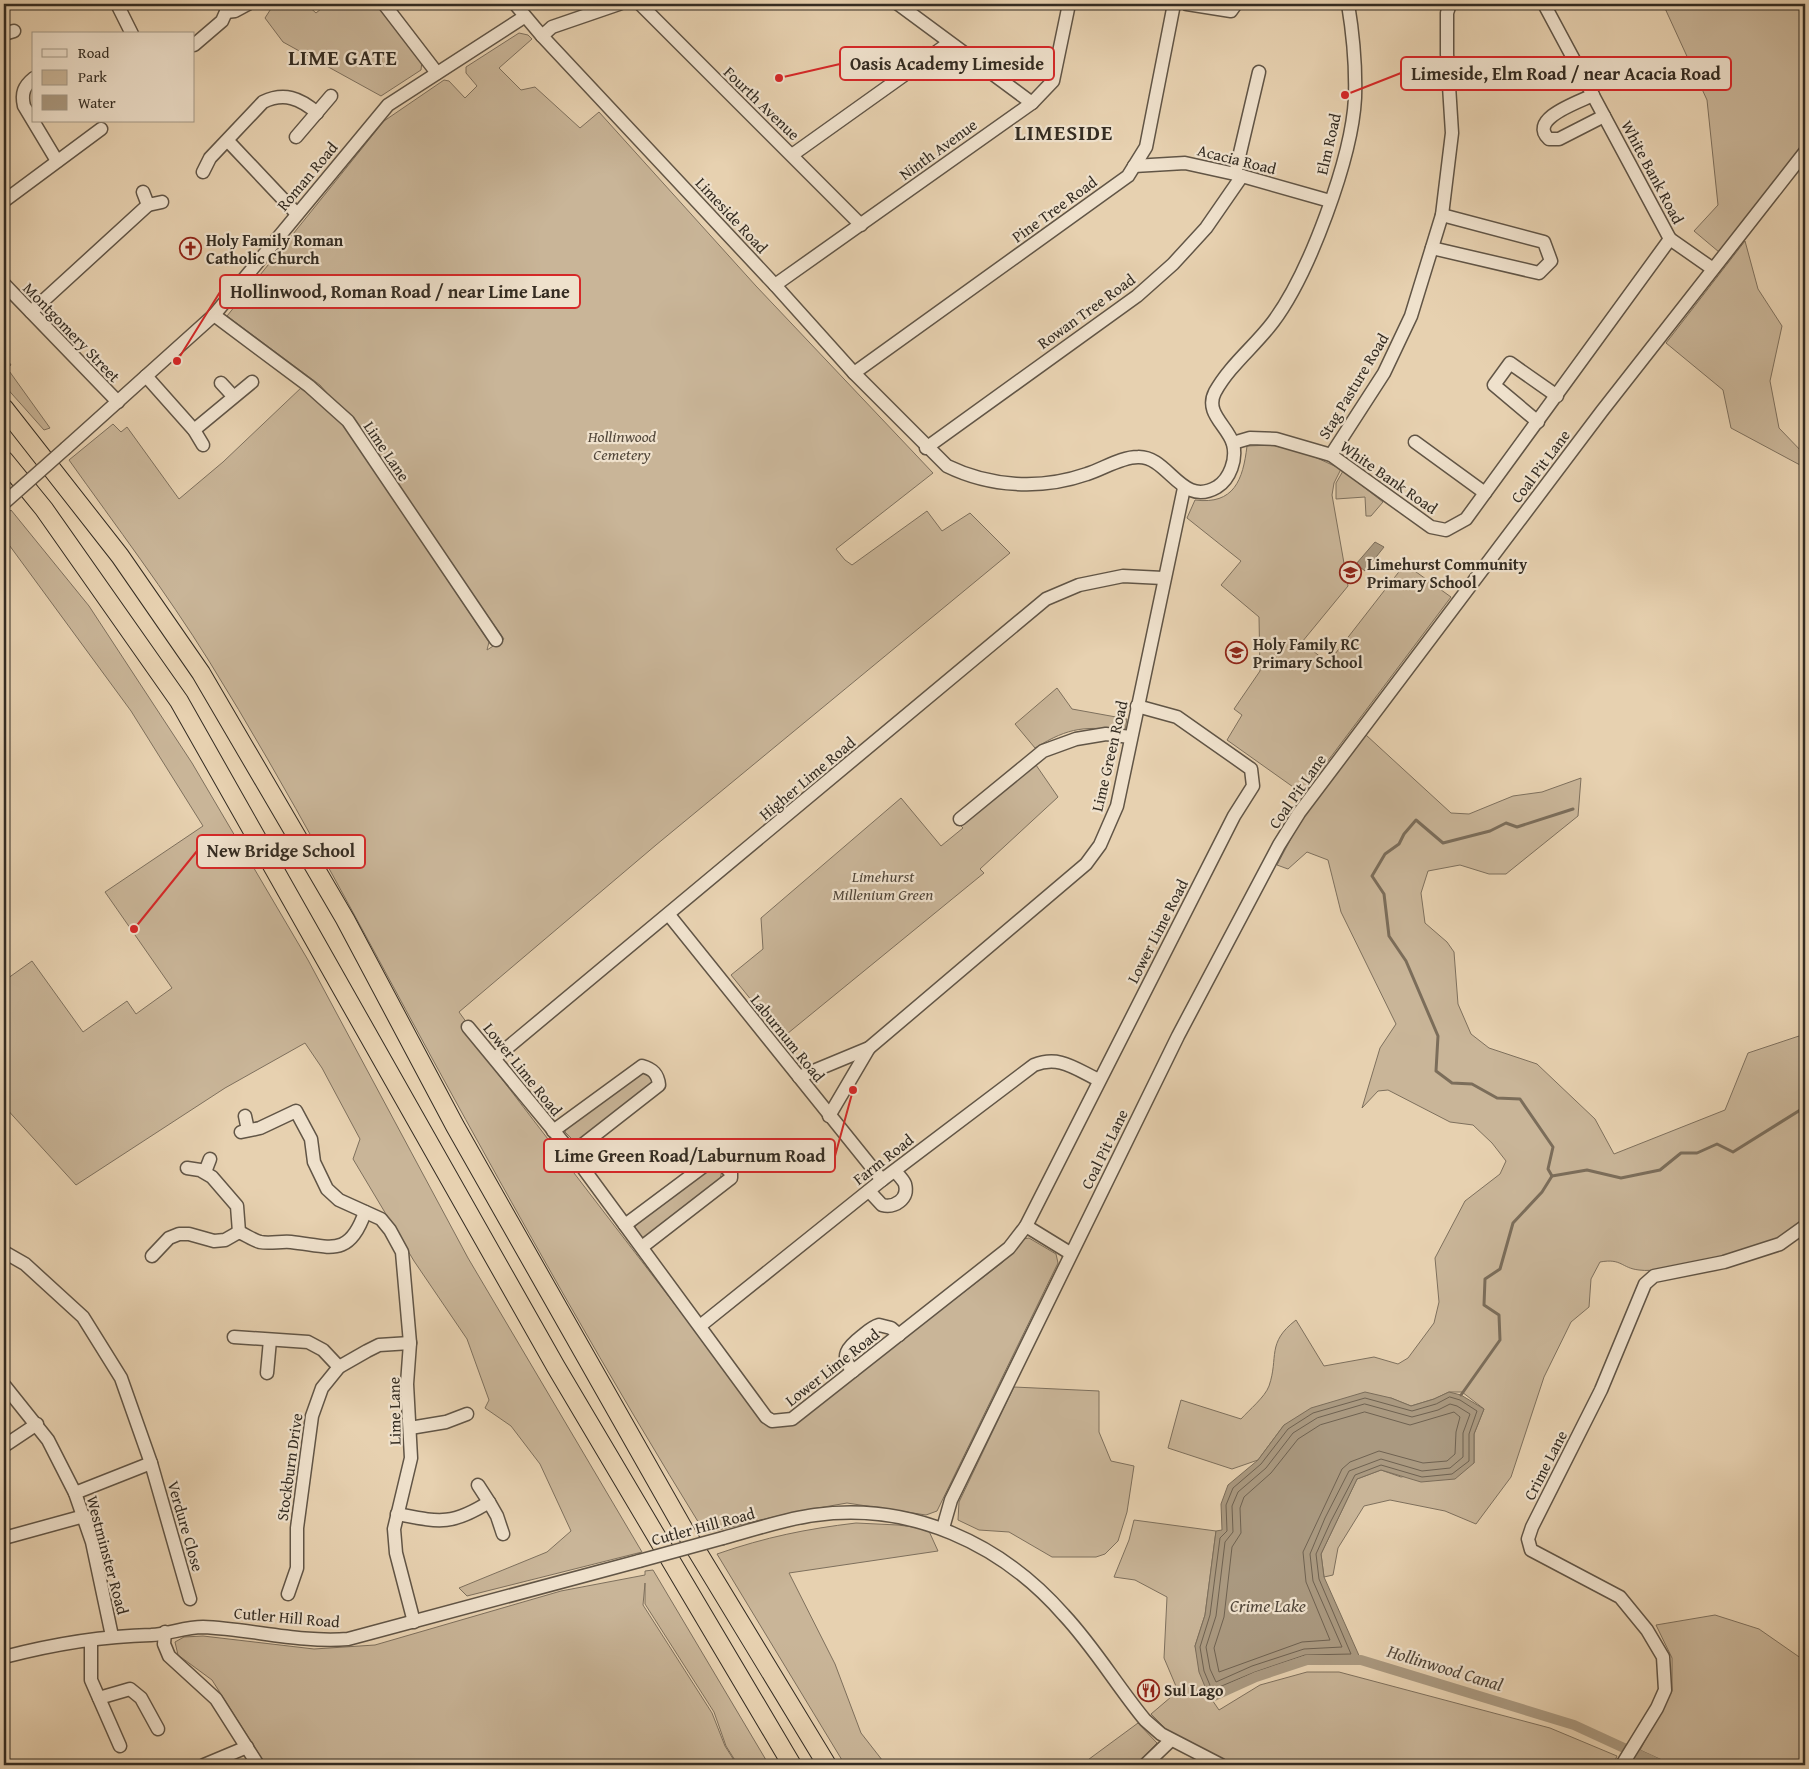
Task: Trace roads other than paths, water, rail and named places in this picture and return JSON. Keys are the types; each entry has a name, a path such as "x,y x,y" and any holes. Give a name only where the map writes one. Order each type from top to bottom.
{"highway":[{"path":"7,412 120,556 201,673 345,919 455,1126 623,1424 683,1528 828,1765"},
{"path":"4,460 44,508 178,701 556,1367 792,1765"}],"street":[{"path":"117,4 131,32"},
{"path":"195,44 222,21 225,8 235,11 248,4"},
{"path":"384,4 437,73"},
{"name":"Limeside Road","path":"515,4 524,17 775,285 854,373 926,448 946,466 964,474 999,483 1033,484 1072,480 1129,458 1143,457 1157,463 1184,488"},
{"path":"542,36 552,27 619,4"},
{"name":"Fourth Avenue","path":"640,4 861,225"},
{"path":"898,4 1032,103"},
{"name":"Ninth Avenue","path":"775,285 1032,103 1052,82 1066,4"},
{"name":"Pine Tree Road","path":"854,373 1128,176 1146,147 1174,4"},
{"path":"1187,4 1231,11 1236,4"},
{"name":"Elm Road","path":"1233,443 1214,412 1214,393 1229,372 1274,321 1305,268 1345,156 1355,100 1352,30 1348,4"},
{"name":"Stag Pasture Road","path":"1330,455 1384,373 1411,316 1442,215 1452,133 1447,54 1447,13 1450,4"},
{"name":"White Bank Road","path":"1233,443 1250,438 1276,439 1330,455 1431,527 1446,530 1466,519 1670,240 1544,4"},
{"name":"Roman Road","path":"4,503 214,316 388,105 524,17"},
{"path":"792,155 949,43"},
{"path":"1239,175 1259,72"},
{"path":"32,80 25,85 22,98 24,106 32,119"},
{"path":"1593,95 1548,118 1543,129 1544,134 1549,139 1559,139 1604,116"},
{"path":"296,137 331,96"},
{"path":"203,172 206,154 228,141 255,109 271,98 291,97 307,105 316,113"},
{"path":"34,122 57,161"},
{"path":"4,201 101,129"},
{"path":"228,141 297,214"},
{"name":"Coal Pit Lane","path":"943,1528 952,1500 1070,1253 1182,1027 1279,844 1299,813 1596,419 1805,152"},
{"name":"Acacia Road","path":"1134,166 1185,163 1239,175 1330,201"},
{"name":"Rowan Tree Road","path":"926,448 1137,296 1173,264 1206,228 1239,175"},
{"path":"143,192 148,205"},
{"path":"31,312 148,205 162,202"},
{"path":"1432,248 1539,272 1551,261 1544,242 1442,215"},
{"path":"1670,240 1713,270"},
{"name":"Montgomery Street","path":"4,284 118,402"},
{"name":"Lime Lane","path":"214,316 309,386 348,422 496,640"},
{"path":"1538,422 1494,385 1510,363 1557,396"},
{"path":"146,376 194,430 203,445"},
{"path":"194,430 252,382"},
{"path":"221,383 234,396"},
{"path":"1415,442 1485,493"},
{"path":"1184,488 1200,491 1216,488 1222,483 1234,462 1233,443"},
{"name":"Lime Green Road","path":"799,1077 869,1048 1086,864 1100,845 1117,806 1163,578 1184,488"},
{"name":"Higher Lime Road","path":"495,1058 1046,599 1079,585 1123,576 1163,578"},
{"name":"Lower Lime Road","path":"468,1027 572,1153 766,1417 772,1421 792,1419 1009,1248 1026,1226 1234,816 1253,786 1251,768 1186,723 1177,717 1137,706"},
{"path":"960,819 1043,751 1076,739 1106,734 1130,737"},
{"name":"Laburnum Road","path":"669,915 882,1180"},
{"name":"Lime Green Road","path":"829,1116 869,1048"},
{"name":"Farm Road","path":"700,1326 882,1180 1034,1065 1047,1060 1060,1061 1099,1080"},
{"name":"Lower Lime Road","path":"553,1131 642,1066 651,1069 658,1076 660,1085 572,1153"},
{"name":"Lime Lane","path":"245,1116 245,1131 260,1128 294,1106 311,1139 314,1162 327,1189 339,1200 376,1216 385,1223 402,1252 410,1343 407,1384 411,1458 394,1528 396,1553 414,1622"},
{"path":"625,1225 716,1157 731,1173 731,1178 642,1247"},
{"path":"205,1172 210,1159"},
{"path":"187,1168 205,1172 218,1183 237,1206 239,1232"},
{"path":"869,1191 882,1205 892,1206 900,1202 905,1194 905,1185 894,1171"},
{"path":"239,1232 264,1242 292,1242 331,1248 352,1238 360,1226 365,1212"},
{"path":"1026,1226 1070,1253"},
{"name":"Crime Lane","path":"1622,1765 1657,1708 1665,1690 1662,1657 1647,1630 1620,1597 1531,1550 1528,1539 1532,1527 1600,1390 1646,1284 1654,1276 1724,1262 1780,1244 1805,1226"},
{"path":"151,1255 169,1238 179,1234 189,1234 214,1241 225,1240 239,1232"},
{"name":"Verdure Close","path":"4,1252 25,1264 83,1317 121,1378 151,1463 190,1599"},
{"path":"853,1372 847,1364 846,1355 848,1347 879,1325 891,1328 899,1335"},
{"path":"234,1337 308,1342 323,1350 339,1368"},
{"path":"267,1373 270,1340"},
{"name":"Stockburn Drive","path":"288,1594 297,1568 297,1528 312,1416 322,1388 339,1368 379,1346 410,1343"},
{"name":"Westminster Road","path":"4,1385 37,1424 58,1457 75,1493 84,1516 112,1636"},
{"path":"410,1428 446,1422 459,1413"},
{"path":"4,1446 37,1424"},
{"path":"75,1493 151,1463"},
{"path":"478,1485 497,1516 503,1534"},
{"path":"396,1514 450,1521 462,1518 488,1502"},
{"name":"Cutler Hill Road","path":"4,1657 91,1642 112,1636 165,1632 186,1627 336,1640 414,1622 805,1517 838,1513 895,1516 943,1528 986,1549 1009,1564 1065,1615 1145,1720 1171,1740 1221,1765"},
{"path":"4,1538 84,1516"},
{"path":"165,1632 164,1644 169,1656 216,1699 258,1765"},
{"path":"91,1642 91,1680 120,1746"},
{"path":"99,1698 130,1688 140,1698 158,1729"},
{"path":"1144,1765 1171,1740"},
{"path":"204,1765 247,1747"}],"water":[{"path":"1375,542 1384,547 1365,571 1356,564"},
{"name":"Crime Lake","path":"1365,1392 1391,1398 1411,1406 1449,1392 1461,1395 1484,1409 1474,1434 1474,1463 1455,1479 1421,1482 1381,1470 1357,1479 1321,1554 1324,1577 1361,1660 1307,1660 1256,1677 1214,1696 1208,1694 1199,1672 1195,1646 1205,1615 1216,1531 1222,1530 1221,1504 1228,1485 1258,1460 1284,1425 1311,1408"}],"waterway":[{"path":"1552,1176 1548,1169 1553,1147 1520,1099 1497,1098 1472,1084 1452,1083 1436,1071 1438,1036 1406,961 1389,936 1384,894 1372,876 1385,854 1399,844 1404,834 1416,820 1443,843 1490,831 1506,823 1517,827 1573,809"},
{"path":"1461,1395 1500,1340 1499,1315 1484,1305 1485,1279 1500,1269 1513,1223 1542,1192 1552,1176 1587,1170 1621,1178 1660,1170 1681,1153 1697,1153 1717,1144 1733,1152 1805,1107"},
{"name":"Hollinwood Canal","path":"1214,1696 1256,1677 1307,1660 1361,1660 1574,1725 1661,1765"}],"place":[{"name":"Oasis Academy Limeside","path":"779,78"},
{"name":"Limeside, Elm Road / near Acacia Road","path":"1345,95"},
{"name":"Holy Family Roman Catholic Church","path":"190,249"},
{"name":"Hollinwood, Roman Road / near Lime Lane","path":"177,361"},
{"name":"Limehurst Community Primary School","path":"1351,573"},
{"name":"Holy Family RC Primary School","path":"1237,653"},
{"name":"New Bridge School","path":"134,929"},
{"name":"Lime Green Road/Laburnum Road","path":"853,1090"},
{"name":"Sul Lago","path":"1148,1690"}],"district":[{"name":"LIME GATE","path":"343,58"},
{"name":"LIMESIDE","path":"1064,133"}],"park label":[{"name":"Hollinwood Cemetery","path":"622,445"},
{"name":"Limehurst Millenium Green","path":"883,885"}]}
